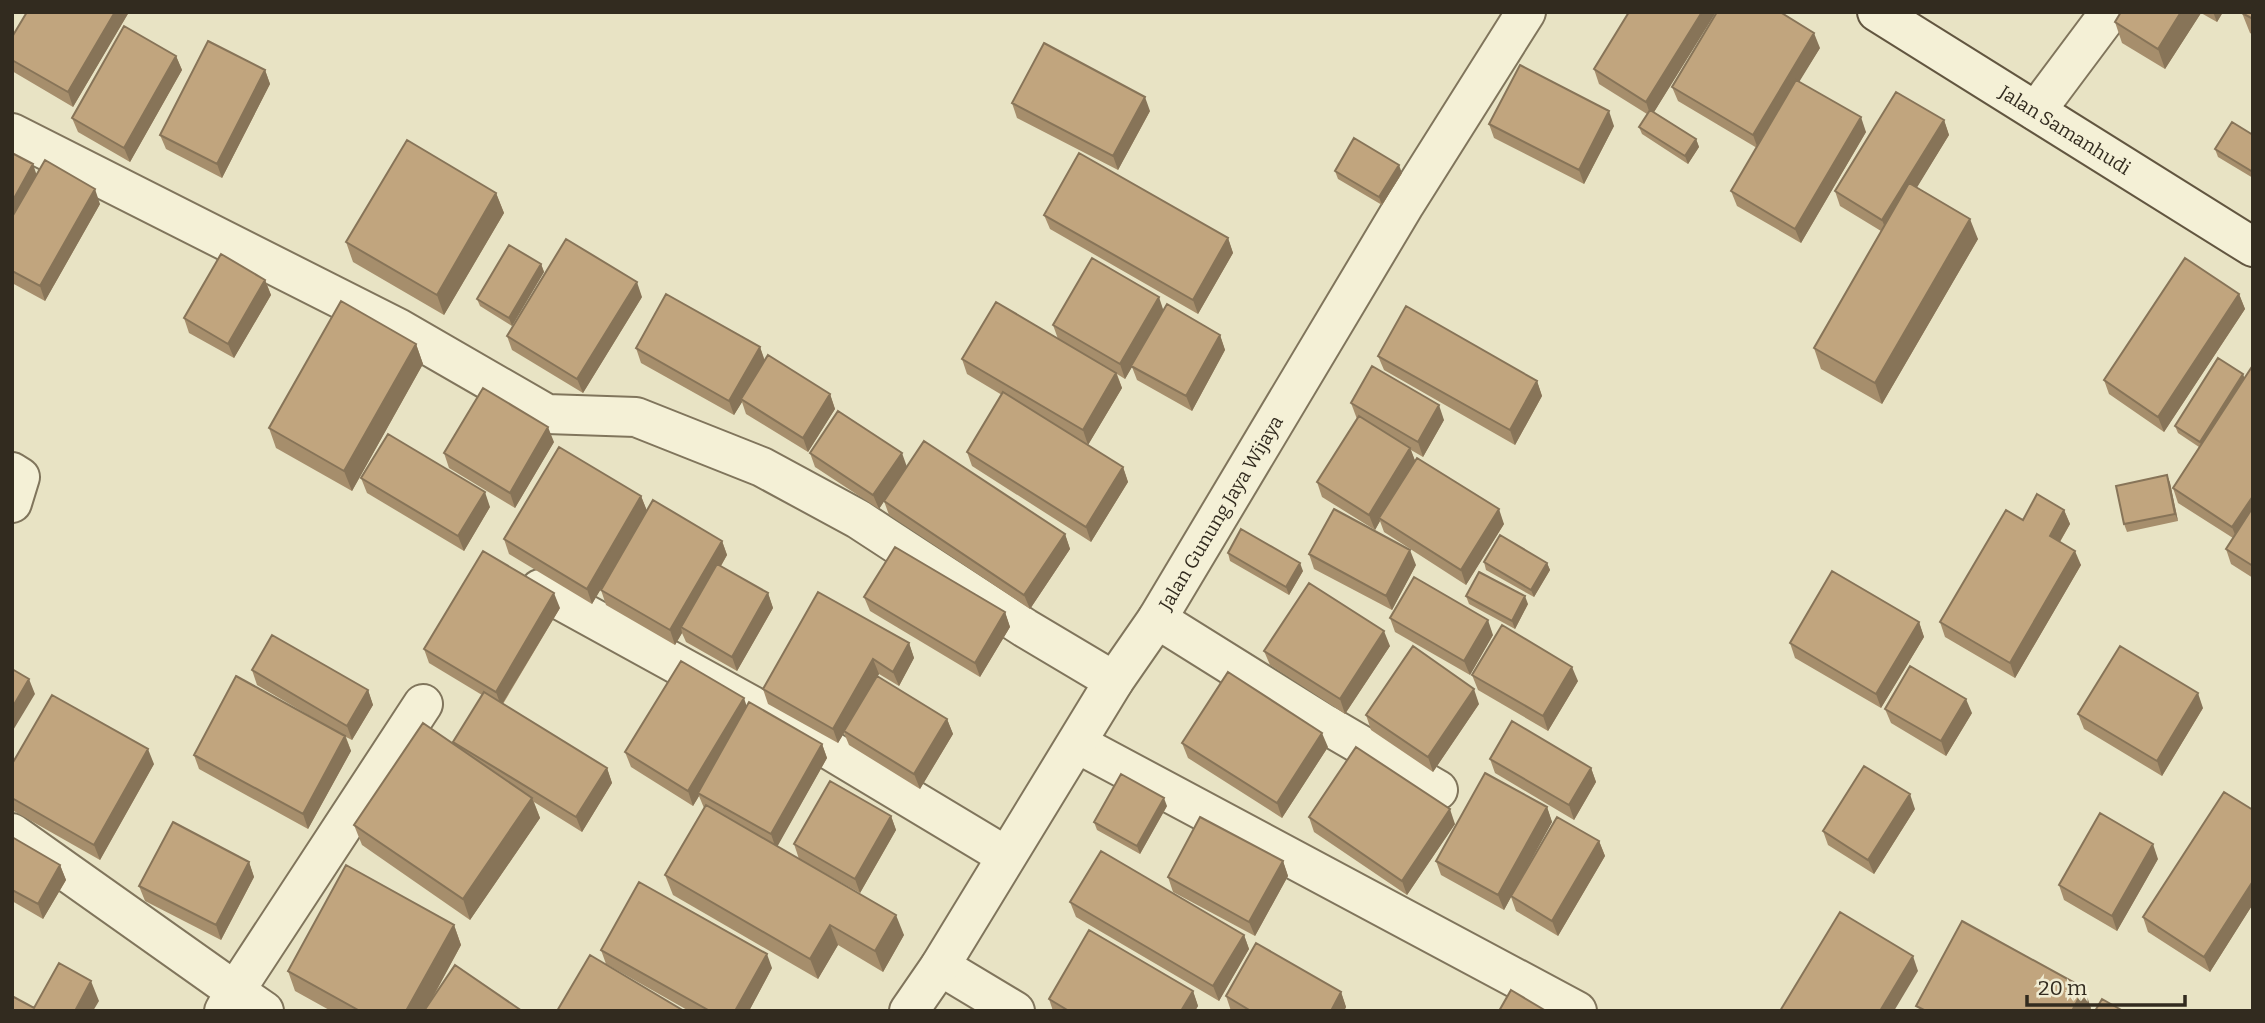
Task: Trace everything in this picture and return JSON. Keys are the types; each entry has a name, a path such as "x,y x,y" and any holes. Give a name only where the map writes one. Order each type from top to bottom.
{"street":[{"name":"Jalan Gunung Jaya Wijaya","path":"909,1011 940,966 1078,744 1114,681 1157,619 1405,204 1526,12"},
{"name":"Jalan Samanhudi","path":"1877,12 2253,247"},
{"path":"2036,111 2110,12"},
{"path":"12,133 398,328 547,414 636,417 762,467 858,519 1114,681"},
{"path":"12,472 20,477 12,503"},
{"path":"540,589 798,731 1006,856"},
{"path":"1157,619 1325,724 1438,790"},
{"path":"12,833 241,1004 423,704"},
{"path":"1078,744 1577,1011"},
{"path":"940,966 1015,1011"}],"building":[{"path":"27,12 115,12 68,92 12,60 12,37"},
{"path":"1629,12 1702,12 1646,102 1594,69"},
{"path":"1717,12 1780,12 1814,33 1753,135 1672,87"},
{"path":"2121,12 2181,12 2158,49 2115,22"},
{"path":"2253,12 2253,19 2242,13"},
{"path":"124,26 176,56 124,148 72,118"},
{"path":"208,41 265,70 217,164 160,135"},
{"path":"1044,43 1145,97 1113,156 1012,103"},
{"path":"1520,65 1609,111 1579,170 1489,124"},
{"path":"1796,80 1861,117 1795,229 1731,191"},
{"path":"1896,92 1944,120 1882,220 1835,191"},
{"path":"1650,110 1696,139 1685,156 1639,127"},
{"path":"2232,122 2253,135 2253,172 2215,149"},
{"path":"1354,138 1399,165 1379,197 1335,171"},
{"path":"407,140 496,193 437,295 346,242"},
{"path":"12,153 33,164 12,202"},
{"path":"1079,153 1228,238 1193,300 1044,215"},
{"path":"45,160 95,189 40,286 12,271 12,217"},
{"path":"1909,183 1970,219 1875,383 1814,348"},
{"path":"566,239 637,282 577,379 507,336"},
{"path":"509,245 541,264 509,318 477,299"},
{"path":"221,254 265,280 228,344 184,318"},
{"path":"1092,258 1159,297 1120,364 1053,325"},
{"path":"2185,258 2239,294 2158,417 2104,380"},
{"path":"666,294 760,347 729,401 636,348"},
{"path":"341,301 416,344 344,471 269,428"},
{"path":"996,302 1116,373 1083,430 962,359"},
{"path":"1167,304 1220,335 1186,396 1131,366"},
{"path":"1406,306 1537,381 1510,430 1378,356"},
{"path":"768,355 830,394 803,438 741,399"},
{"path":"2218,358 2243,374 2200,442 2175,426"},
{"path":"2253,365 2253,496 2232,527 2173,488"},
{"path":"1372,366 1439,405 1418,442 1351,403"},
{"path":"483,388 548,427 510,493 444,453"},
{"path":"1003,392 1123,467 1086,527 967,452"},
{"path":"838,411 902,453 873,495 810,453"},
{"path":"1359,416 1410,448 1369,515 1317,482"},
{"path":"388,434 485,492 458,536 361,478"},
{"path":"924,441 1065,534 1024,595 884,501"},
{"path":"559,447 641,496 587,589 504,539"},
{"path":"1417,458 1499,509 1461,570 1379,518"},
{"path":"2167,475 2175,514 2124,524 2116,486"},
{"path":"2037,494 2064,510 2050,536 2075,551 2010,663 1940,622 2006,510 2023,520"},
{"path":"653,500 722,541 670,630 601,590"},
{"path":"2253,507 2253,566 2226,549"},
{"path":"1334,509 1410,550 1386,596 1309,554"},
{"path":"1241,529 1300,563 1286,587 1228,553"},
{"path":"1500,535 1547,563 1531,590 1484,562"},
{"path":"895,547 1005,612 975,663 864,597"},
{"path":"483,551 554,593 496,692 424,649"},
{"path":"717,564 768,593 732,657 681,627"},
{"path":"1832,571 1919,622 1876,694 1790,643"},
{"path":"1479,572 1525,596 1512,621 1466,596"},
{"path":"1414,577 1488,620 1464,661 1390,618"},
{"path":"1309,583 1384,631 1340,699 1264,651"},
{"path":"818,592 909,643 893,672 873,659 833,729 763,689"},
{"path":"1502,625 1572,667 1543,716 1472,675"},
{"path":"272,635 368,690 347,726 252,670"},
{"path":"1413,646 1474,689 1428,757 1366,715"},
{"path":"2120,646 2198,693 2157,761 2078,714"},
{"path":"681,661 744,698 688,791 625,752"},
{"path":"1910,666 1966,699 1941,741 1885,709"},
{"path":"12,669 29,679 12,708"},
{"path":"1228,672 1322,733 1277,803 1182,743"},
{"path":"236,676 345,736 303,814 194,755"},
{"path":"877,676 947,719 914,774 844,731"},
{"path":"484,692 607,768 576,817 453,742"},
{"path":"52,695 148,749 94,845 12,798 12,764"},
{"path":"749,702 822,744 771,834 698,793"},
{"path":"1512,721 1591,768 1569,805 1490,759"},
{"path":"423,723 532,798 463,899 354,825"},
{"path":"1356,747 1450,809 1402,881 1309,817"},
{"path":"1864,766 1910,794 1868,860 1823,831"},
{"path":"1485,773 1547,807 1498,895 1436,861"},
{"path":"1121,774 1164,798 1137,846 1094,822"},
{"path":"830,781 891,816 855,879 794,844"},
{"path":"2224,792 2253,810 2253,881 2204,957 2143,917"},
{"path":"706,805 896,915 875,951 830,925 810,959 665,875"},
{"path":"2100,813 2153,844 2112,916 2059,885"},
{"path":"1200,817 1283,861 1249,922 1168,877"},
{"path":"1557,817 1599,841 1552,921 1511,896"},
{"path":"173,822 249,862 216,925 139,886"},
{"path":"12,837 60,865 38,904 12,890"},
{"path":"1101,851 1244,935 1213,986 1070,902"},
{"path":"346,865 454,925 406,1011 360,1011 288,971"},
{"path":"639,882 767,954 735,1011 710,1011 601,950"},
{"path":"1840,912 1913,956 1880,1011 1780,1011"},
{"path":"1962,921 2084,988 2072,1011 1926,1011 1916,1006"},
{"path":"1089,930 1193,991 1181,1011 1069,1011 1049,999"},
{"path":"1256,943 1341,992 1331,1011 1251,1011 1226,996"},
{"path":"590,955 684,1011 557,1011"},
{"path":"59,963 91,981 75,1011 12,1011 12,996 34,1008"},
{"path":"455,965 522,1011 424,1011"},
{"path":"1511,990 1546,1011 1499,1011"},
{"path":"2102,999 2123,1011 2095,1011"}]}
